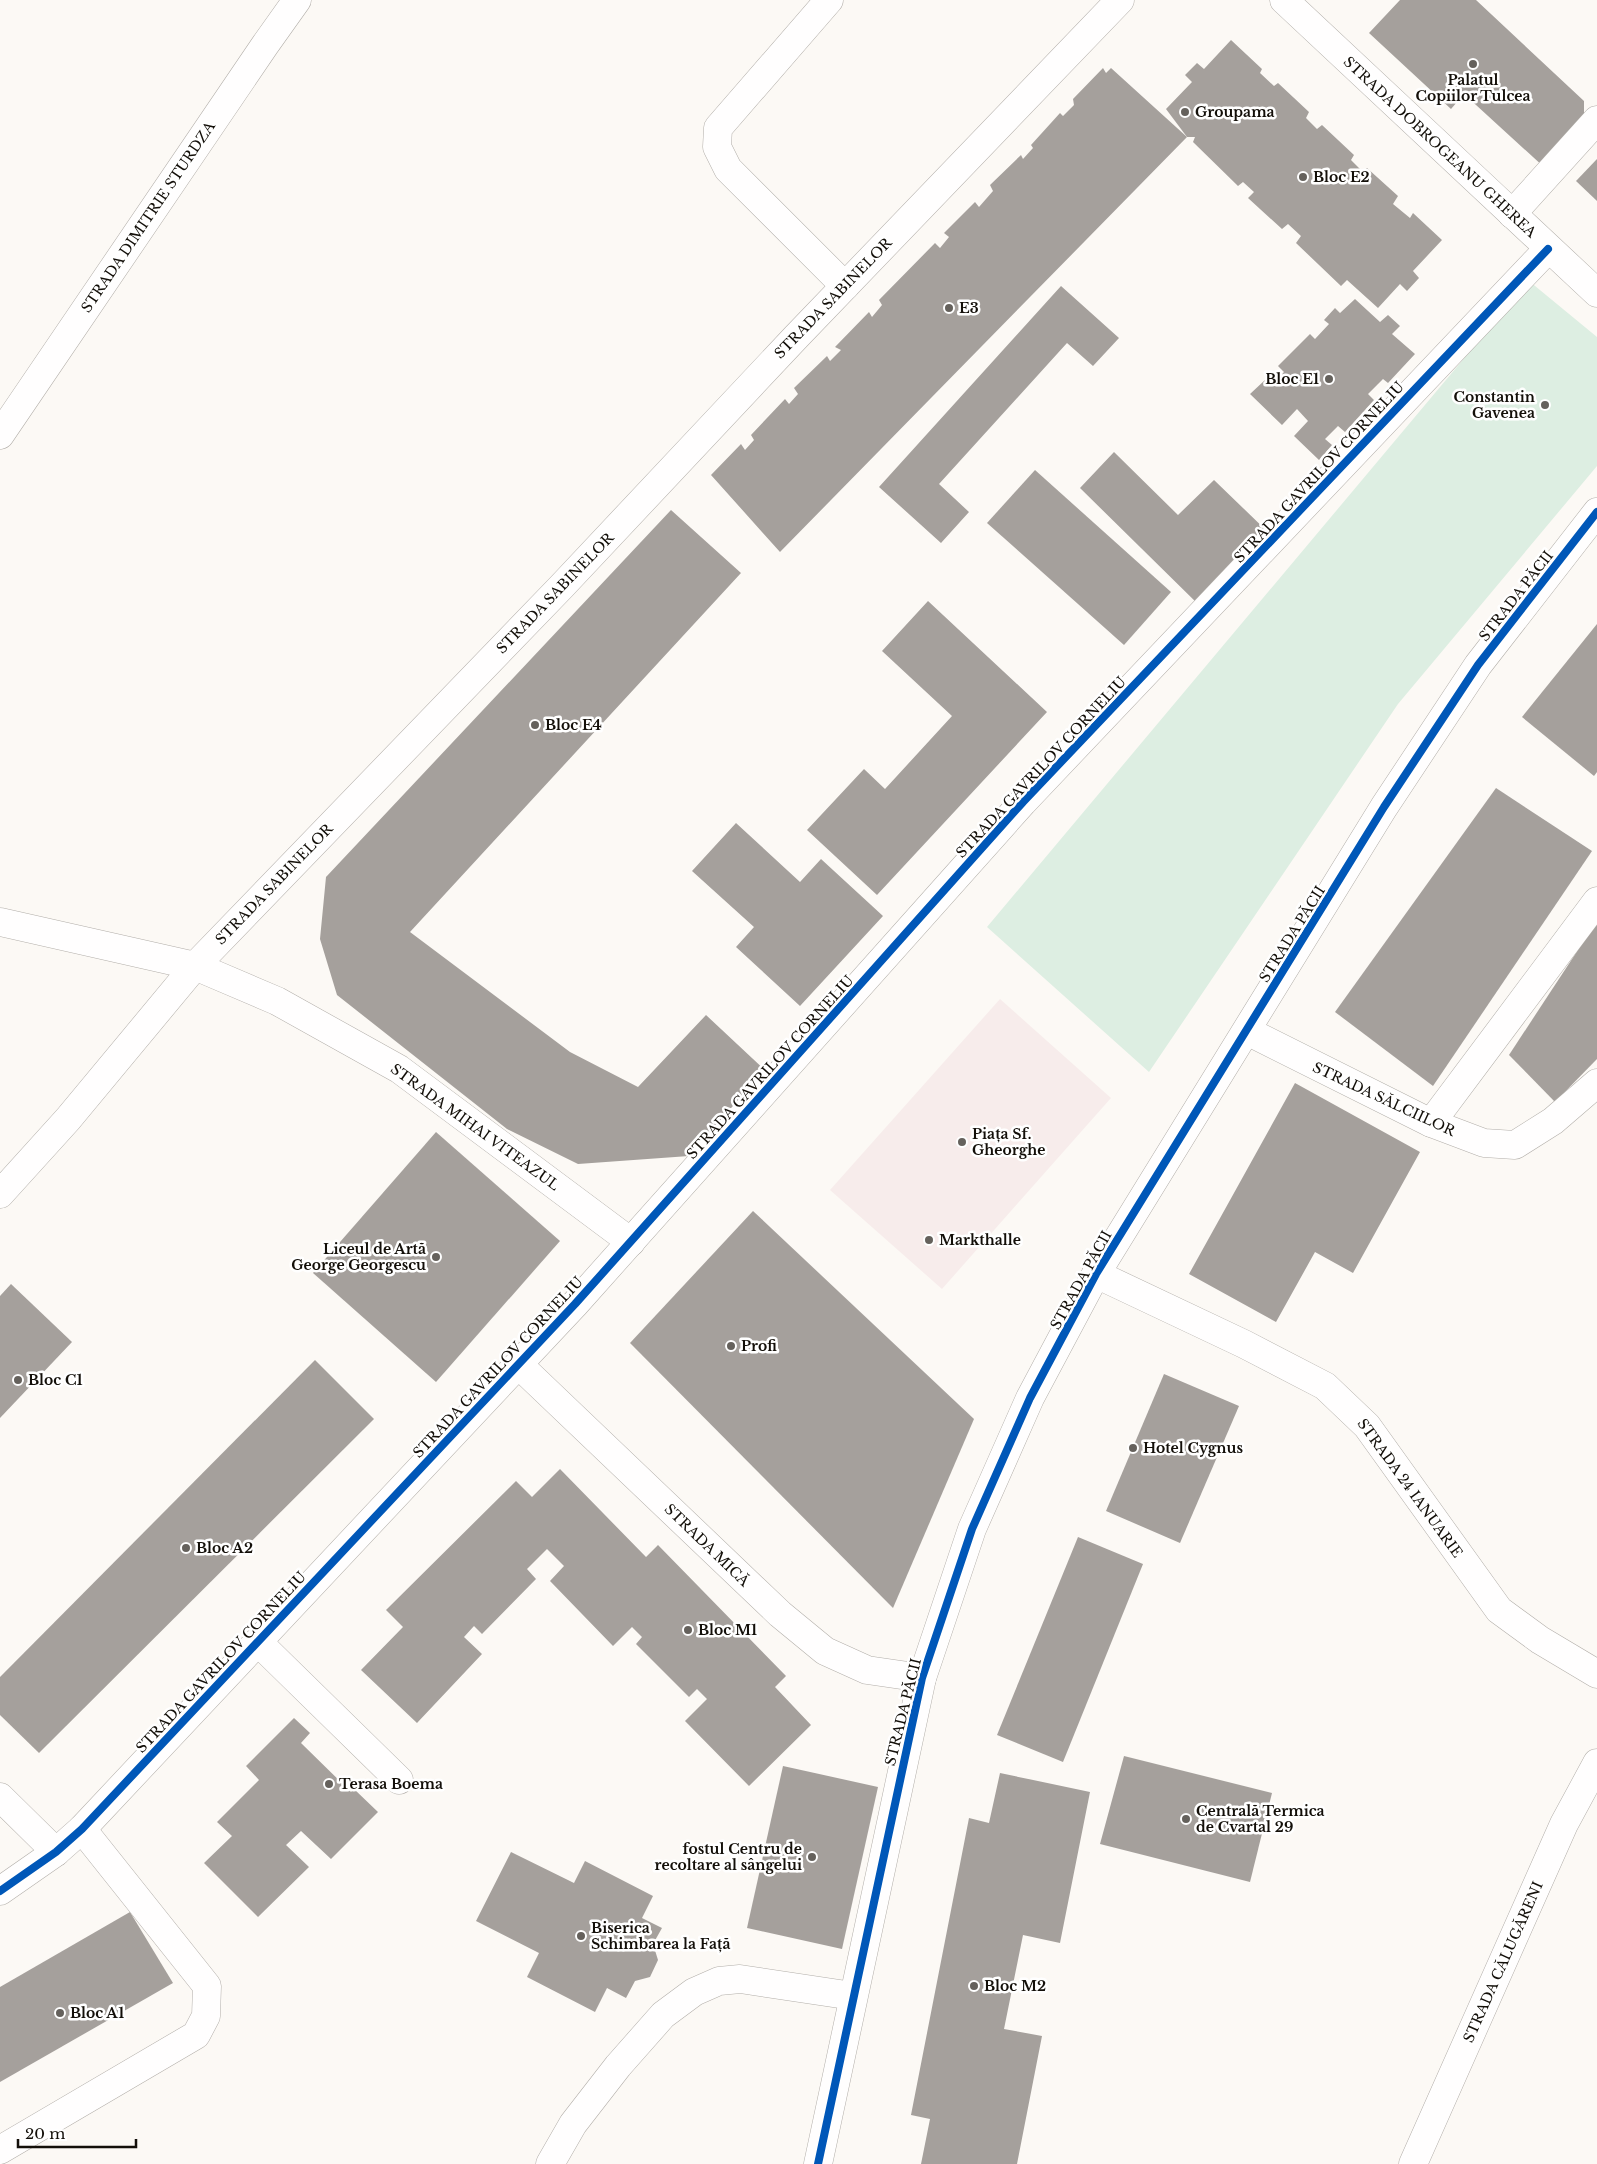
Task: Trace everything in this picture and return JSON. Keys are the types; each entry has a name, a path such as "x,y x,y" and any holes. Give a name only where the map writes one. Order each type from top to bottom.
{"street":[{"name":"STRADA DIMITRIE STURDZA","path":"0,435 297,0"},
{"path":"829,0 718,128 717,147 728,170 845,286"},
{"name":"STRADA SABINELOR","path":"0,1194 68,1119 195,966 562,586 845,286 1120,0"},
{"name":"STRADA DOBROGEANU GHEREA","path":"1284,0 1597,293"},
{"path":"1512,214 1597,120"},
{"name":"STRADA GAVRILOV CORNELIU","path":"0,1891 56,1852 82,1829 631,1242 1023,802 1548,249"},
{"name":"STRADA PĂCII","path":"818,2164 922,1678 972,1529 1030,1398 1096,1274 1384,807 1468,681 1597,512"},
{"path":"1431,1123 1597,901"},
{"name":"STRADA MIHAI VITEAZUL","path":"0,922 195,966 277,1001 399,1070 631,1242"},
{"name":"STRADA SĂLCIILOR","path":"1247,1031 1431,1123 1484,1143 1515,1145 1552,1121 1597,1082"},
{"name":"STRADA 24 IANUARIE","path":"1096,1274 1244,1344 1325,1386 1367,1426 1499,1610 1540,1640 1597,1674"},
{"name":"STRADA MICĂ","path":"518,1365 780,1614 825,1651 867,1670 922,1678"},
{"path":"258,1642 400,1780"},
{"name":"STRADA CĂLUGĂRENI","path":"1413,2164 1564,1824 1597,1762"},
{"path":"0,1797 56,1852"},
{"path":"0,2150 196,2035 206,2016 207,1986 82,1829"},
{"path":"550,2164 573,2124 618,2066 663,2014 694,1992 719,1981 740,1978 853,1996"}],"shaded area":[{"path":"1000,999 1111,1098 942,1289 830,1190"}],"green space":[{"path":"1529,281 1597,337 1597,466 1398,704 1149,1072 987,927"}],"building":[{"name":"Palatul Copiilor Tulcea","path":"1400,0 1476,0 1584,101 1584,127 1545,168 1464,94 1451,109 1369,33"},
{"name":"Bloc E2","path":"1231,40 1262,69 1260,73 1274,86 1278,83 1309,112 1306,118 1317,129 1322,125 1354,155 1351,160 1363,172 1367,168 1398,196 1393,204 1410,218 1413,213 1442,240 1413,271 1419,278 1407,291 1400,284 1378,308 1347,280 1341,286 1296,243 1301,236 1288,224 1282,229 1248,198 1254,192 1243,182 1238,186 1193,142 1195,137 1187,137 1166,109 1192,82 1185,75 1197,63 1204,69"},
{"name":"E3","path":"1103,68 1106,73 1111,68 1187,137 780,552 711,475 741,444 745,450 754,440 751,435 785,399 789,404 798,394 794,388 827,356 830,361 841,350 835,347 869,312 872,317 882,305 879,300 935,243 940,248 949,237 944,233 975,202 979,207 993,191 990,185 1021,155 1023,159 1033,148 1031,145 1060,113 1063,116 1074,105 1073,99"},
{"path":"1597,159 1597,201 1576,181"},
{"path":"1061,286 1119,338 1093,366 1067,343 939,484 969,512 941,543 879,487"},
{"name":"Bloc E1","path":"1355,299 1380,322 1388,315 1400,326 1392,334 1415,354 1388,383 1383,379 1368,394 1374,400 1345,432 1338,426 1325,439 1332,445 1319,460 1294,436 1308,421 1297,409 1282,425 1250,394 1265,380 1271,385 1284,372 1278,366 1310,334 1315,339 1329,324 1324,320 1335,308 1340,313"},
{"path":"1114,452 1178,515 1214,480 1272,536 1202,608 1080,488"},
{"path":"1035,470 1171,592 1124,645 987,523"},
{"path":"671,510 741,573 410,932 570,1052 638,1087 706,1015 768,1073 689,1156 578,1164 507,1129 337,995 320,939 326,877"},
{"path":"928,601 1047,712 877,895 807,830 864,769 885,789 952,716 882,651"},
{"path":"1597,624 1597,772 1594,776 1522,717"},
{"path":"1496,788 1592,851 1433,1086 1335,1012"},
{"path":"736,823 800,882 821,859 883,916 800,1006 736,947 754,927 692,871"},
{"path":"1597,921 1597,1059 1555,1102 1509,1055"},
{"path":"1295,1083 1420,1152 1353,1273 1315,1252 1276,1322 1189,1274"},
{"name":"Liceul de Artă George Georgescu","path":"436,1132 560,1241 436,1382 313,1273"},
{"path":"753,1211 974,1419 893,1608 630,1343"},
{"name":"Bloc C1","path":"11,1284 72,1342 0,1418 0,1296"},
{"name":"Bloc A2","path":"315,1360 374,1419 39,1753 0,1715 0,1677"},
{"name":"Hotel Cygnus","path":"1164,1374 1239,1406 1180,1543 1106,1511"},
{"name":"Bloc M1","path":"560,1469 646,1557 658,1545 786,1676 775,1687 811,1725 749,1786 685,1721 707,1699 697,1689 689,1697 636,1644 642,1637 632,1627 613,1646 550,1581 564,1566 547,1549 527,1569 536,1579 482,1634 474,1626 464,1637 482,1654 417,1723 361,1670 403,1627 386,1610 516,1481 532,1497"},
{"path":"1078,1537 1143,1564 1063,1762 997,1735"},
{"path":"294,1718 310,1733 301,1743 351,1792 354,1789 378,1812 331,1859 301,1831 286,1845 309,1867 258,1917 204,1863 232,1836 217,1822 259,1780 246,1766"},
{"name":"Centrală Termica de Cvartal 29","path":"1124,1756 1272,1793 1250,1882 1100,1844"},
{"name":"fostul Centru de recoltare al sângelui","path":"783,1766 878,1787 842,1949 747,1928"},
{"name":"Bloc M2","path":"1000,1773 1090,1792 1060,1943 1023,1935 1004,2029 1042,2036 1017,2164 921,2164 930,2119 911,2115 969,1818 989,1823"},
{"name":"Biserica Schimbarea la Față","path":"511,1852 574,1883 585,1861 653,1896 642,1918 662,1928 653,1944 658,1960 650,1977 635,1981 626,1998 607,1988 595,2012 527,1977 539,1953 476,1921"},
{"name":"Bloc A1","path":"130,1912 173,1983 0,2082 0,1987"}],"cycle path":[{"path":"0,1891 56,1852 82,1829 575,1304 1023,802 1548,249"},
{"path":"818,2164 922,1678 972,1529 1030,1398 1096,1274 1384,807 1478,665 1597,512"}],"place":[{"name":"Palatul Copiilor Tulcea","path":"1473,64"},
{"name":"Groupama","path":"1185,112"},
{"name":"Bloc E2","path":"1303,177"},
{"name":"E3","path":"949,308"},
{"name":"Bloc E1","path":"1329,379"},
{"name":"Constantin Gavenea","path":"1545,405"},
{"name":"Bloc E4","path":"535,725"},
{"name":"Piața Sf. Gheorghe","path":"962,1142"},
{"name":"Markthalle","path":"929,1240"},
{"name":"Liceul de Artă George Georgescu","path":"436,1257"},
{"name":"Profi","path":"731,1346"},
{"name":"Bloc C1","path":"18,1380"},
{"name":"Hotel Cygnus","path":"1133,1448"},
{"name":"Bloc A2","path":"186,1548"},
{"name":"Bloc M1","path":"688,1630"},
{"name":"Terasa Boema","path":"329,1784"},
{"name":"Centrală Termica de Cvartal 29","path":"1186,1819"},
{"name":"fostul Centru de recoltare al sângelui","path":"812,1857"},
{"name":"Biserica Schimbarea la Față","path":"581,1936"},
{"name":"Bloc M2","path":"974,1986"},
{"name":"Bloc A1","path":"60,2013"}]}
